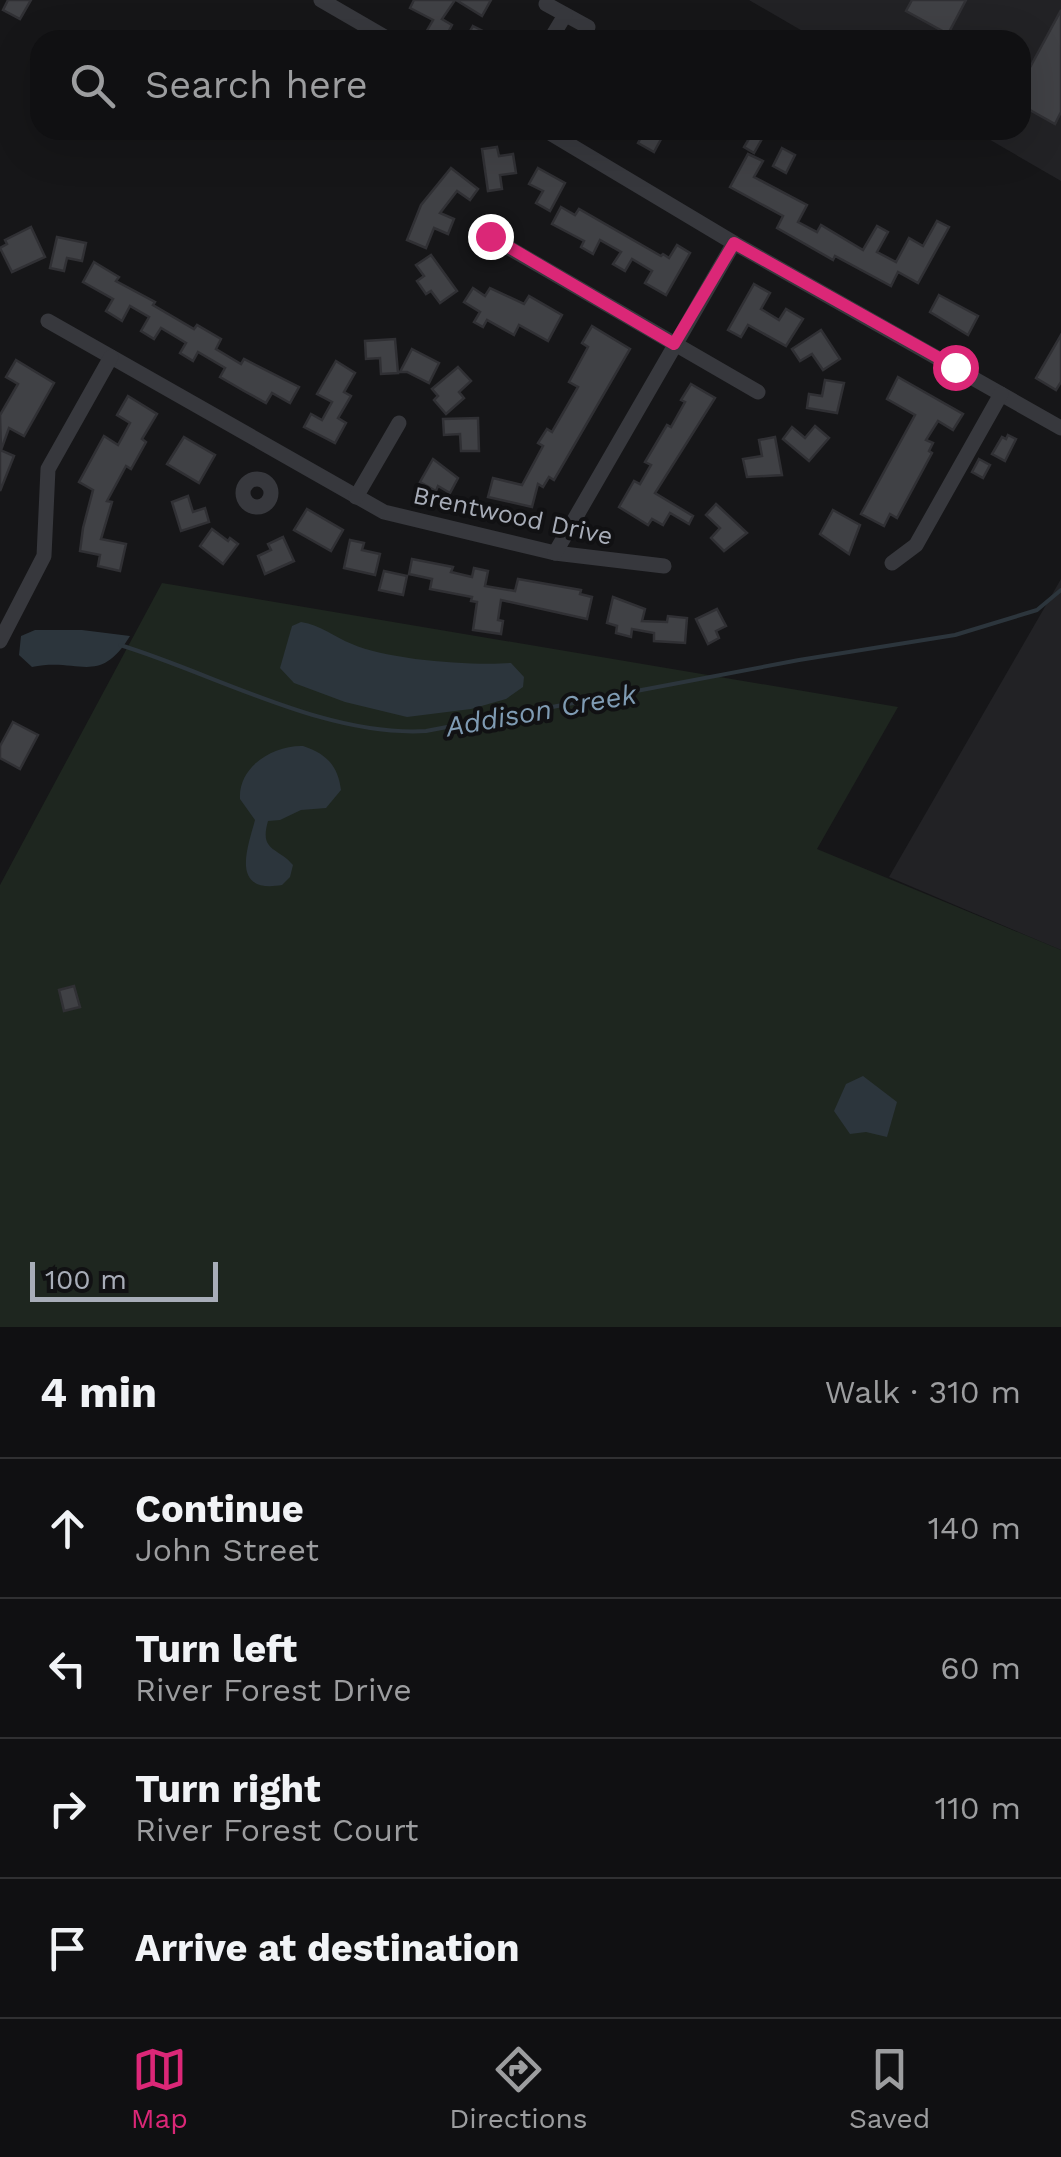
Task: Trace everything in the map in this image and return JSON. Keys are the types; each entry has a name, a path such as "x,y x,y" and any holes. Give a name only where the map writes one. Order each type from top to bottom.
{"street":[{"path":"321,0 373,30"},
{"path":"546,4 588,28"},
{"path":"556,30 565,15"},
{"path":"562,140 734,243 1061,428"},
{"path":"490,236 758,392"},
{"path":"555,553 734,243"},
{"name":"Brentwood Drive","path":"48,321 384,512 555,553 664,566"},
{"path":"0,640 44,556 48,469 110,358"},
{"path":"892,563 916,544 1001,394"},
{"path":"356,498 398,423"},
{"path":"263,480 278,454"}],"shaded area":[{"path":"749,0 1061,0 1061,181 990,140 1031,140 1031,30 801,30"},
{"path":"1061,579 1061,950 889,877"},
{"path":"162,583 898,707 817,849 1061,950 1061,1327 0,1327 0,885"},
{"path":"301,622 387,654 453,663 511,663 524,677 523,687 506,699 471,709 407,717 345,702 294,683 280,668 292,626"},
{"path":"35,630 130,636 119,652 98,666 32,667 19,655 21,636"},
{"path":"303,746 330,762 341,790 326,808 301,810 268,821 268,844 293,865 290,877 282,885 265,886 248,876 246,855 255,820 240,799 241,787 251,767 260,760 281,749"},
{"path":"863,1076 897,1102 887,1137 866,1132 850,1134 834,1111 846,1084"}],"building":[{"path":"8,0 31,0 20,19 3,10"},
{"path":"414,0 455,0 442,19 452,25 449,30 427,30 433,20 410,8"},
{"path":"456,0 491,0 482,16"},
{"path":"912,0 966,0 950,30 941,30 906,11"},
{"path":"1061,10 1061,112 1055,124 1031,111 1031,66"},
{"path":"640,140 661,140 654,152 638,143"},
{"path":"748,140 761,140 754,153 744,147"},
{"path":"497,147 499,156 513,154 516,173 500,175 502,189 488,191 482,149"},
{"path":"782,148 795,155 786,173 773,166"},
{"path":"748,154 763,161 754,177 807,205 798,222 817,232 821,225 863,250 877,226 888,232 877,252 896,262 909,238 923,246 937,221 949,227 918,283 898,272 891,286 835,256 833,260 777,228 783,216 730,187"},
{"path":"451,168 478,189 470,200 457,191 440,213 454,219 448,234 434,228 426,248 407,240 421,205"},
{"path":"538,168 565,183 550,211 536,203 543,191 529,184"},
{"path":"561,207 575,215 579,209 661,256 669,258 677,245 690,253 666,295 645,283 652,271 632,259 625,271 613,264 621,252 600,240 593,254 581,247 584,241 552,224"},
{"path":"31,227 45,257 12,272 0,248 7,244 5,240"},
{"path":"57,237 86,243 82,261 67,258 64,271 50,268"},
{"path":"431,255 457,291 440,303 431,291 426,294 417,281 424,276 416,265"},
{"path":"94,262 119,277 116,281 155,302 153,305 194,329 197,325 221,339 216,349 241,364 244,359 299,387 290,403 272,393 266,403 244,391 220,377 225,368 198,352 193,361 180,353 186,343 161,328 154,339 141,331 149,317 130,306 122,321 106,311 113,299 83,282"},
{"path":"754,284 770,293 761,309 779,320 786,309 803,319 786,346 748,325 741,337 728,330"},
{"path":"473,288 485,296 490,288 524,304 529,296 562,315 548,341 519,325 514,335 487,320 483,327 474,322 480,312 464,302"},
{"path":"939,295 978,316 968,335 930,312"},
{"path":"592,326 630,349 554,480 549,477 543,487 538,484 532,507 488,497 493,478 522,485 543,446 538,443 547,429 552,432 578,387 569,382 588,347 582,343"},
{"path":"821,330 840,359 823,370 812,354 800,361 792,349"},
{"path":"1061,335 1061,382 1056,390 1036,378"},
{"path":"395,339 398,373 381,374 380,358 366,359 365,341"},
{"path":"412,349 439,363 429,383 400,372"},
{"path":"16,360 54,383 24,436 9,428 1,450 0,415 18,384 6,377"},
{"path":"336,361 355,373 344,392 351,396 338,418 346,423 335,443 304,427 311,414 322,420 332,402 317,394"},
{"path":"458,367 471,381 459,392 464,398 446,414 434,400 438,396 432,389"},
{"path":"898,377 963,414 953,430 938,421 926,440 933,443 929,451 932,453 897,518 890,514 884,526 861,514 915,415 887,399"},
{"path":"825,380 844,383 837,413 807,408 809,394 822,396"},
{"path":"691,384 715,398 655,493 693,516 689,524 670,513 663,525 652,519 648,525 619,507 634,481 640,484 651,465 645,462 667,425 671,427"},
{"path":"128,396 157,414 131,469 126,466 107,501 112,502 101,539 126,544 120,571 98,566 100,555 80,551 93,490 79,482 104,436 118,445 130,423 117,415"},
{"path":"478,418 479,451 461,451 460,434 444,435 443,419"},
{"path":"815,426 829,438 809,461 783,439 792,427 805,438"},
{"path":"1008,435 1016,439 1005,461 992,454 1002,437 1006,439"},
{"path":"184,437 215,455 199,483 167,464"},
{"path":"775,437 782,475 747,477 743,459 762,456 759,440"},
{"path":"0,450 14,456 0,491"},
{"path":"433,459 458,478 450,493 420,482"},
{"path":"979,459 990,465 983,478 972,472"},
{"path":"188,496 193,512 205,508 209,522 181,531 172,502"},
{"path":"716,504 747,533 724,551 711,538 720,528 706,515"},
{"path":"307,509 343,530 331,551 294,530"},
{"path":"833,510 860,525 849,554 820,534"},
{"path":"212,529 238,544 223,564 200,546"},
{"path":"283,537 294,561 265,574 258,556 271,550 268,544"},
{"path":"350,540 364,543 362,550 380,554 375,575 344,568"},
{"path":"412,559 453,567 451,572 472,577 474,568 488,571 485,586 515,591 518,579 581,590 580,594 592,597 587,619 501,600 501,634 473,630 477,602 471,601 472,597 430,589 432,579 409,574"},
{"path":"384,571 407,576 403,595 379,590"},
{"path":"613,597 645,609 642,621 667,622 668,616 687,618 685,643 654,641 654,633 632,629 631,637 616,633 617,626 607,623"},
{"path":"717,609 726,626 716,631 719,638 708,644 696,619"},
{"path":"13,722 38,735 20,769 0,758 0,746"},
{"path":"74,986 80,1007 64,1011 59,990"}],"waterway":[{"name":"Addison Creek","path":"120,645 310,714 388,730 426,731 799,660 955,635 1037,610 1061,590"}],"route":[{"path":"490,236 674,344 734,243 955,367"}]}
